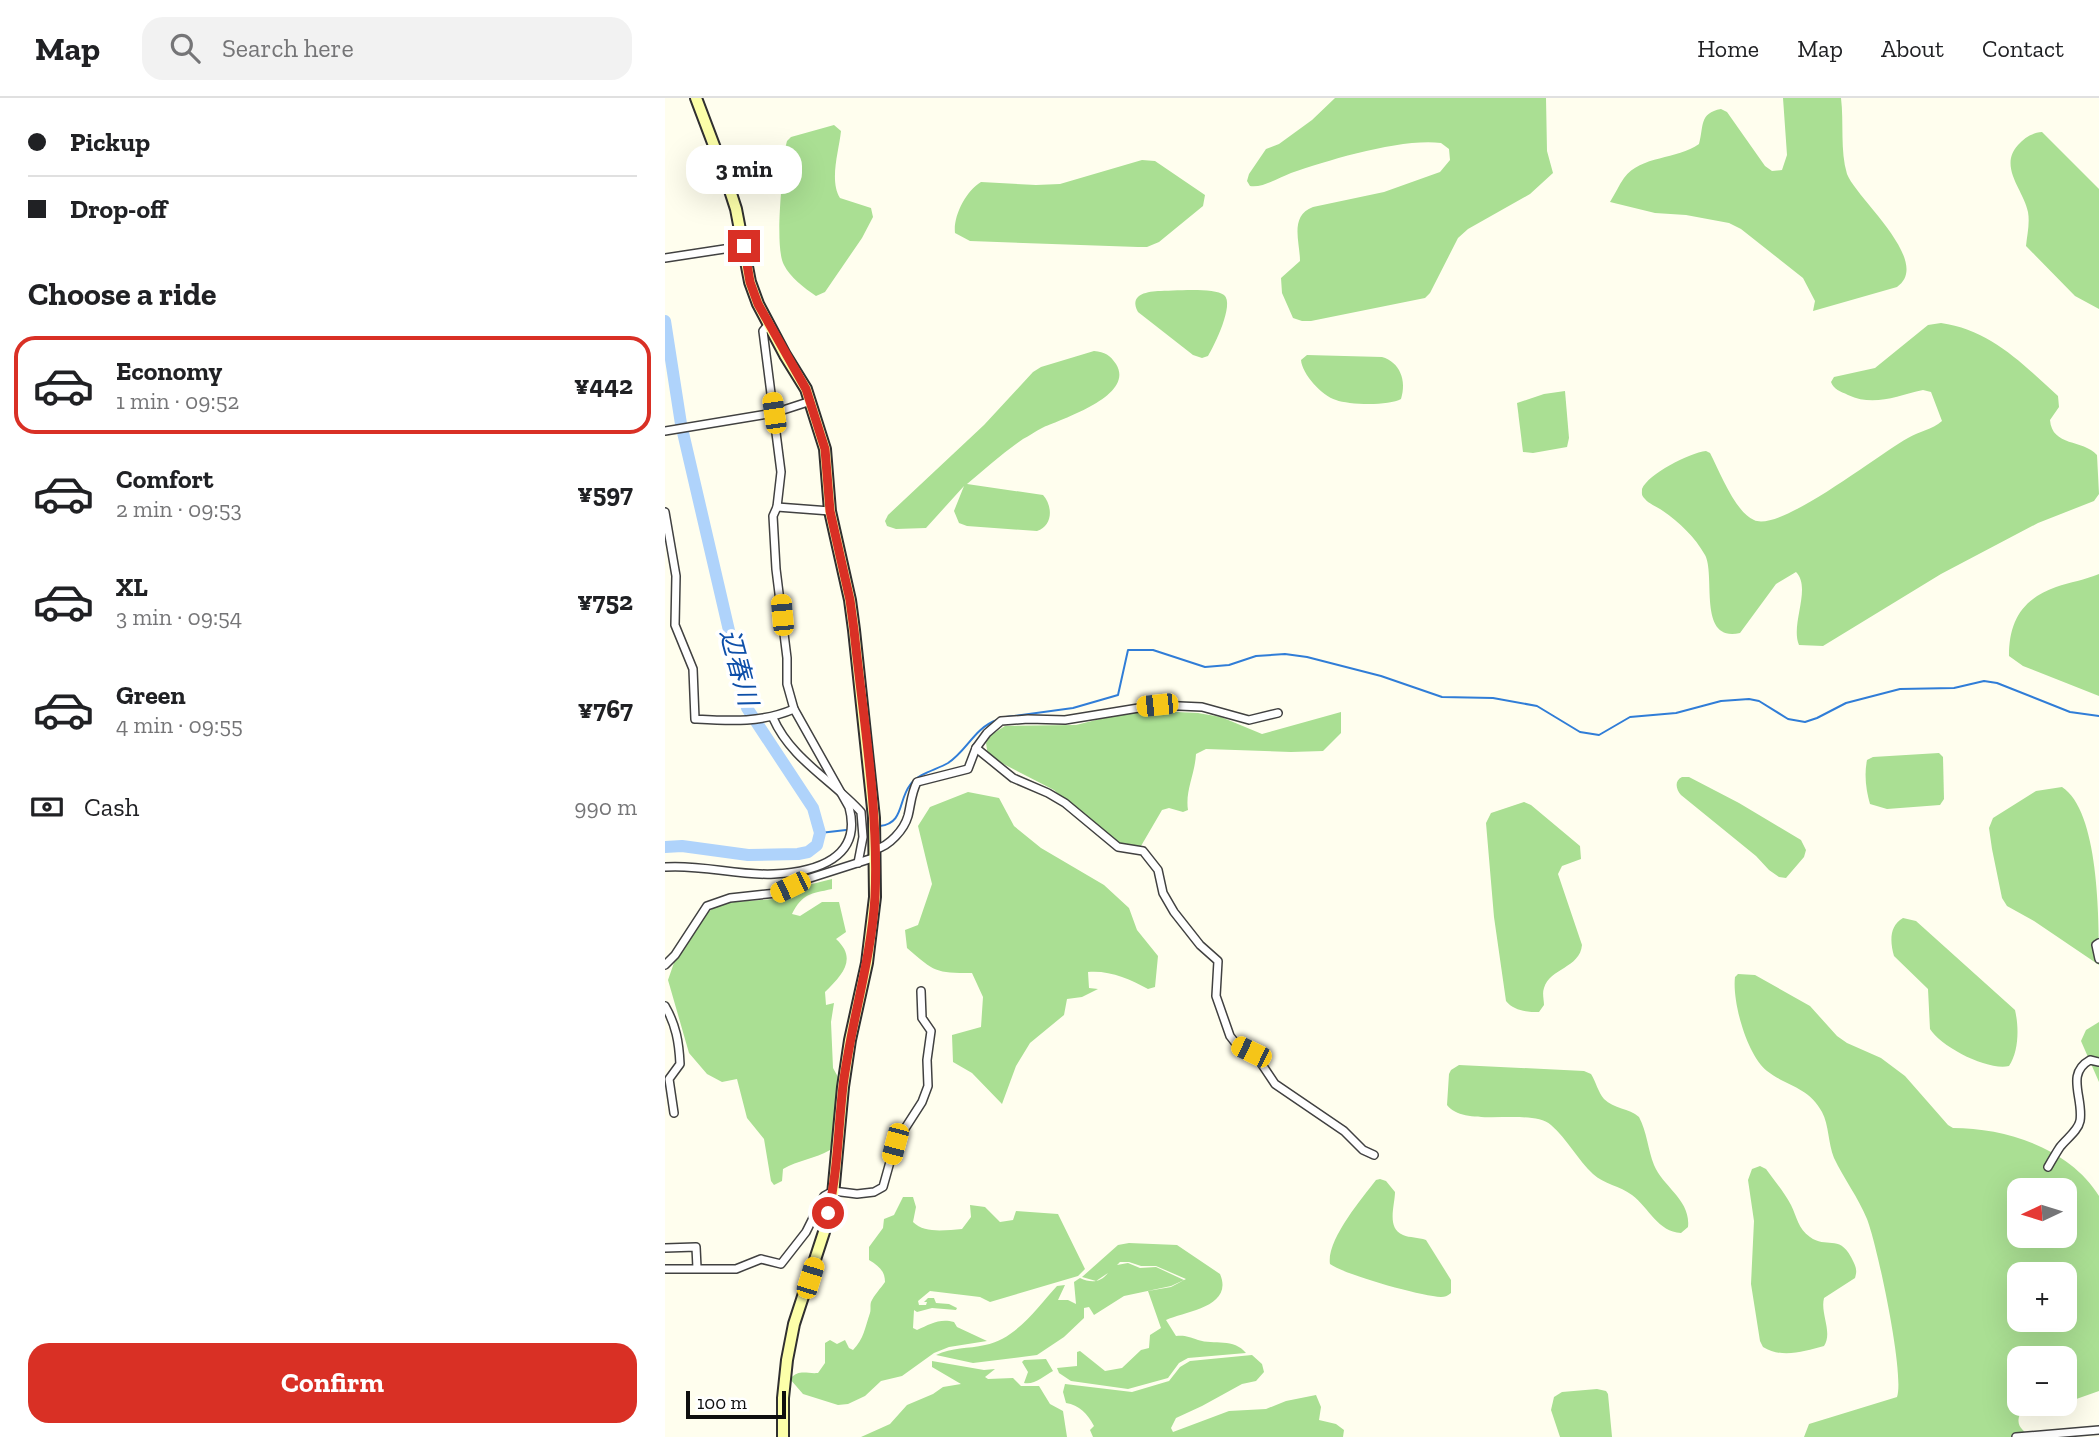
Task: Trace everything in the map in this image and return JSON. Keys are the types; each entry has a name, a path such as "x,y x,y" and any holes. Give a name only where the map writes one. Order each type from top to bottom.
{"street":[{"path":"696,98 724,172 744,246 750,282 768,325 811,401 825,449 830,511 852,610 876,853 871,936 850,1040 833,1191 824,1232 791,1339 783,1398 783,1437"},
{"path":"668,258 744,246"},
{"path":"665,867 772,874 796,872 838,856 853,834 853,822 844,797 794,709 787,684 787,658 776,569 773,516 777,507 781,472 762,331 768,325"},
{"path":"666,431 774,413 811,401"},
{"path":"777,507 830,511"},
{"path":"665,512 676,576 675,625 693,669 695,719 739,721 771,718 794,709"},
{"path":"665,965 675,955 708,906 730,898 777,893 804,880 858,863 876,853 895,836 908,819 911,793 917,782 968,769 976,748 987,733 1001,721 1065,720 1157,705 1202,707 1249,720 1278,713"},
{"path":"771,718 790,746 862,812 864,821 858,863"},
{"path":"976,748 1013,778 1065,803 1118,847 1143,851 1158,870 1163,893 1174,912 1200,945 1218,961 1216,996 1230,1036 1237,1045 1257,1058 1275,1084 1344,1131 1363,1150 1374,1155"},
{"path":"2099,943 2096,945 2099,959"},
{"path":"665,1268 736,1269 761,1259 781,1264 806,1232 824,1196 833,1191 857,1194 874,1192 883,1187 895,1144 922,1102 928,1086 927,1060 931,1031 922,1018 921,992"},
{"path":"665,1006 678,1036 680,1063 669,1079 674,1113"},
{"path":"2048,1167 2060,1147 2078,1126 2080,1105 2076,1075 2079,1068 2090,1060 2099,1062"},
{"path":"665,1248 696,1247 697,1268"},
{"path":"2018,1437 2099,1430"}],"green space":[{"path":"1335,98 1546,98 1547,151 1553,173 1530,194 1468,229 1458,238 1425,298 1311,321 1293,318 1282,293 1281,278 1300,261 1297,230 1306,211 1313,207 1384,192 1440,172 1450,160 1449,149 1441,143 1406,144 1345,156 1265,184 1250,186 1247,181 1249,174 1266,149 1279,144 1312,120"},
{"path":"1783,98 1841,98 1847,174 1889,230 1906,262 1906,276 1897,287 1813,311 1815,301 1803,278 1741,229 1729,223 1686,215 1655,213 1610,202 1622,181 1640,165 1680,153 1699,144 1706,117 1721,109 1727,112 1765,166 1772,171 1782,170 1787,155"},
{"path":"834,125 841,131 835,174 837,191 840,198 871,208 873,217 825,292 816,296 790,274 781,256 780,210 785,149 791,137"},
{"path":"2042,132 2099,189 2099,309 2075,296 2026,246 2028,212 2011,170 2011,162 2013,153 2021,142 2032,134"},
{"path":"1142,160 1155,161 1205,195 1203,206 1159,242 1147,247 970,241 955,233 956,219 962,204 970,191 981,182 1060,184"},
{"path":"1202,290 1224,295 1227,300 1225,316 1208,356 1202,358 1193,355 1138,312 1135,302 1137,298 1158,291"},
{"path":"1941,323 1959,327 1990,340 2018,360 2058,396 2059,407 2050,420 2052,429 2062,439 2097,455 2099,494 2094,501 2038,523 1941,574 1823,646 1799,645 1797,627 1802,587 1796,572 1776,584 1740,633 1727,633 1718,628 1713,618 1705,555 1681,525 1644,498 1642,489 1646,483 1670,465 1706,451 1710,453 1734,500 1747,516 1754,520 1767,521 1807,504 1894,446 1942,421 1931,392 1923,390 1885,399 1867,400 1840,391 1831,382 1834,377 1875,368 1928,325"},
{"path":"1094,351 1104,353 1116,364 1119,376 1116,386 1094,405 1023,439 967,484 1043,495 1050,510 1046,525 1037,531 967,526 959,523 954,511 964,486 926,528 896,529 887,526 885,521 888,515 984,425 1033,372 1041,367"},
{"path":"1307,355 1382,357 1393,363 1401,373 1401,399 1369,404 1342,402 1331,398 1319,389 1305,372 1301,360"},
{"path":"1565,391 1569,438 1567,447 1533,453 1523,452 1517,403 1544,394"},
{"path":"2099,574 2099,696 2023,666 2009,656 2015,622 2026,605 2044,592"},
{"path":"1155,711 1221,717 1262,734 1341,712 1341,733 1323,751 1206,749 1196,754 1188,810 1162,810 1141,846 1132,848 1115,845 1054,790 988,756 986,743 991,735 1005,726 1076,725 1120,714"},
{"path":"1939,753 1943,757 1944,799 1940,805 1887,809 1870,804 1866,782 1867,760 1873,757"},
{"path":"1682,777 1689,777 1739,803 1801,840 1806,850 1804,857 1786,878 1779,877 1681,795 1677,785"},
{"path":"2062,787 2074,800 2090,841 2097,894 2099,965 2007,906 2002,898 1989,828 1993,818 2036,791"},
{"path":"968,792 999,798 1014,826 1041,848 1104,885 1129,908 1137,930 1158,956 1155,987 1148,989 1119,976 1088,972 1089,988 1098,989 1082,997 1067,999 1064,1015 1030,1043 1016,1066 1002,1104 972,1073 953,1062 952,1035 981,1027 983,997 972,973 936,970 907,948 905,930 918,925 932,884 918,826 930,807"},
{"path":"1524,802 1580,846 1581,859 1562,866 1558,874 1582,945 1580,953 1547,981 1543,990 1544,1005 1539,1012 1517,1009 1506,1001 1494,917 1486,823 1491,813"},
{"path":"832,879 832,889 808,896 792,914 800,916 822,902 839,902 846,932 836,939 846,953 845,967 825,992 826,1005 834,1003 831,1022 833,1068 838,1077 834,1135 830,1150 783,1169 782,1181 774,1185 764,1139 747,1118 737,1079 722,1082 707,1074 689,1053 668,980 676,957 708,912 721,903 774,899 800,887"},
{"path":"1903,918 1916,921 2015,1010 2017,1039 2009,1066 1989,1065 1966,1056 1944,1043 1930,1029 1928,989 1894,956 1891,940 1893,930"},
{"path":"1738,974 1755,975 1810,1006 1837,1036 1847,1043 1881,1058 1905,1076 1948,1125 1953,1128 1995,1132 2035,1144 2072,1166 2087,1180 2099,1196 2099,1391 2077,1399 2077,1346 2007,1346 2007,1416 2020,1416 2019,1425 2032,1437 1804,1437 1809,1424 1897,1397 1894,1338 1867,1219 1834,1158 1822,1112 1811,1097 1774,1076 1760,1063 1742,1027 1735,977"},
{"path":"2099,1022 2099,1082 2081,1041 2086,1030"},
{"path":"1459,1065 1584,1071 1591,1074 1604,1099 1639,1117 1654,1165 1681,1201 1688,1217 1688,1227 1681,1233 1673,1232 1660,1224 1632,1195 1593,1174 1557,1131 1541,1120 1468,1116 1456,1112 1447,1105 1449,1074"},
{"path":"1760,1166 1766,1169 1782,1191 1806,1234 1821,1242 1842,1246 1855,1265 1855,1278 1824,1298 1827,1335 1824,1346 1801,1352 1778,1353 1763,1347 1760,1341 1751,1284 1754,1221 1748,1180 1752,1169"},
{"path":"1376,1180 1386,1181 1395,1192 1393,1222 1398,1232 1426,1240 1451,1280 1451,1293 1447,1296 1431,1296 1401,1289 1351,1274 1330,1264 1334,1244 1346,1220"},
{"path":"903,1197 913,1197 916,1207 913,1222 930,1230 962,1229 971,1217 970,1205 985,1207 1000,1222 1013,1220 1016,1211 1058,1214 1085,1269 1078,1276 990,1302 980,1297 930,1291 918,1301 919,1305 926,1305 927,1302 924,1302 928,1298 934,1298 936,1303 957,1308 932,1308 917,1312 914,1310 913,1328 917,1330 935,1322 949,1321 987,1341 949,1347 934,1353 902,1376 881,1381 865,1396 848,1404 838,1405 803,1394 790,1379 800,1373 818,1373 825,1363 825,1343 830,1340 837,1344 845,1340 853,1350 862,1337 871,1302 885,1282 881,1269 869,1260 869,1247 883,1228 884,1219 894,1215"},
{"path":"1118,1245 1177,1245 1220,1274 1223,1285 1220,1294 1206,1306 1166,1320 1176,1336 1236,1345 1246,1353 1188,1358 1179,1363 1168,1378 1128,1389 1071,1381 1059,1373 1057,1368 1077,1366 1077,1352 1080,1351 1105,1371 1122,1368 1141,1350 1149,1348 1150,1335 1161,1328 1148,1291 1171,1287 1186,1279 1156,1266 1120,1262 1117,1265 1128,1263 1140,1268 1156,1267 1184,1280 1171,1286 1124,1296 1094,1315 1089,1307 1084,1308 1084,1318 1064,1337 1037,1355 973,1363 936,1355 996,1342 1025,1322 1057,1286 1065,1285 1058,1300 1068,1300 1076,1304 1074,1282 1080,1278 1096,1281 1082,1277"},
{"path":"1252,1355 1262,1364 1264,1372 1256,1381 1242,1384 1176,1418 1171,1428 1173,1432 1229,1411 1266,1409 1286,1401 1316,1395 1321,1407 1319,1420 1336,1424 1344,1430 1343,1437 1093,1437 1090,1430 1094,1426 1092,1422 1079,1408 1066,1403 1063,1392 1065,1384 1132,1392 1169,1381 1180,1367 1190,1361"},
{"path":"1046,1359 1053,1371 1036,1381 1024,1383 1028,1372 1022,1362"},
{"path":"932,1361 984,1370 995,1369 985,1377 1013,1378 1021,1386 1039,1386 1050,1404 1063,1411 1067,1437 861,1437 890,1424 907,1405 943,1387 961,1384 932,1367"},
{"path":"1597,1389 1608,1394 1612,1437 1560,1437 1551,1410 1554,1397 1562,1392"}],"waterway":[{"name":"辺春川","path":"665,321 681,424 747,708 813,808 820,833 817,845 808,852 798,854 748,855 682,846 665,847"},
{"path":"1006,717 1073,708 1118,695 1128,650 1153,650 1205,667 1229,665 1256,656 1285,654 1307,657 1381,676 1442,697 1493,698 1537,706 1580,732 1599,735 1630,717 1676,713 1721,701 1759,701 1788,719 1805,722 1846,703 1900,689 1954,688 1984,681 1997,683 2070,712 2099,716"},
{"path":"880,826 888,824 897,816 906,791 914,781 955,758 982,728 997,720"},
{"path":"820,833 846,830"}],"route":[{"path":"744,246 750,282 758,304 806,389 825,449 830,511 854,630 874,818 875,897 871,936 850,1040 843,1087 838,1157 828,1213"}]}
